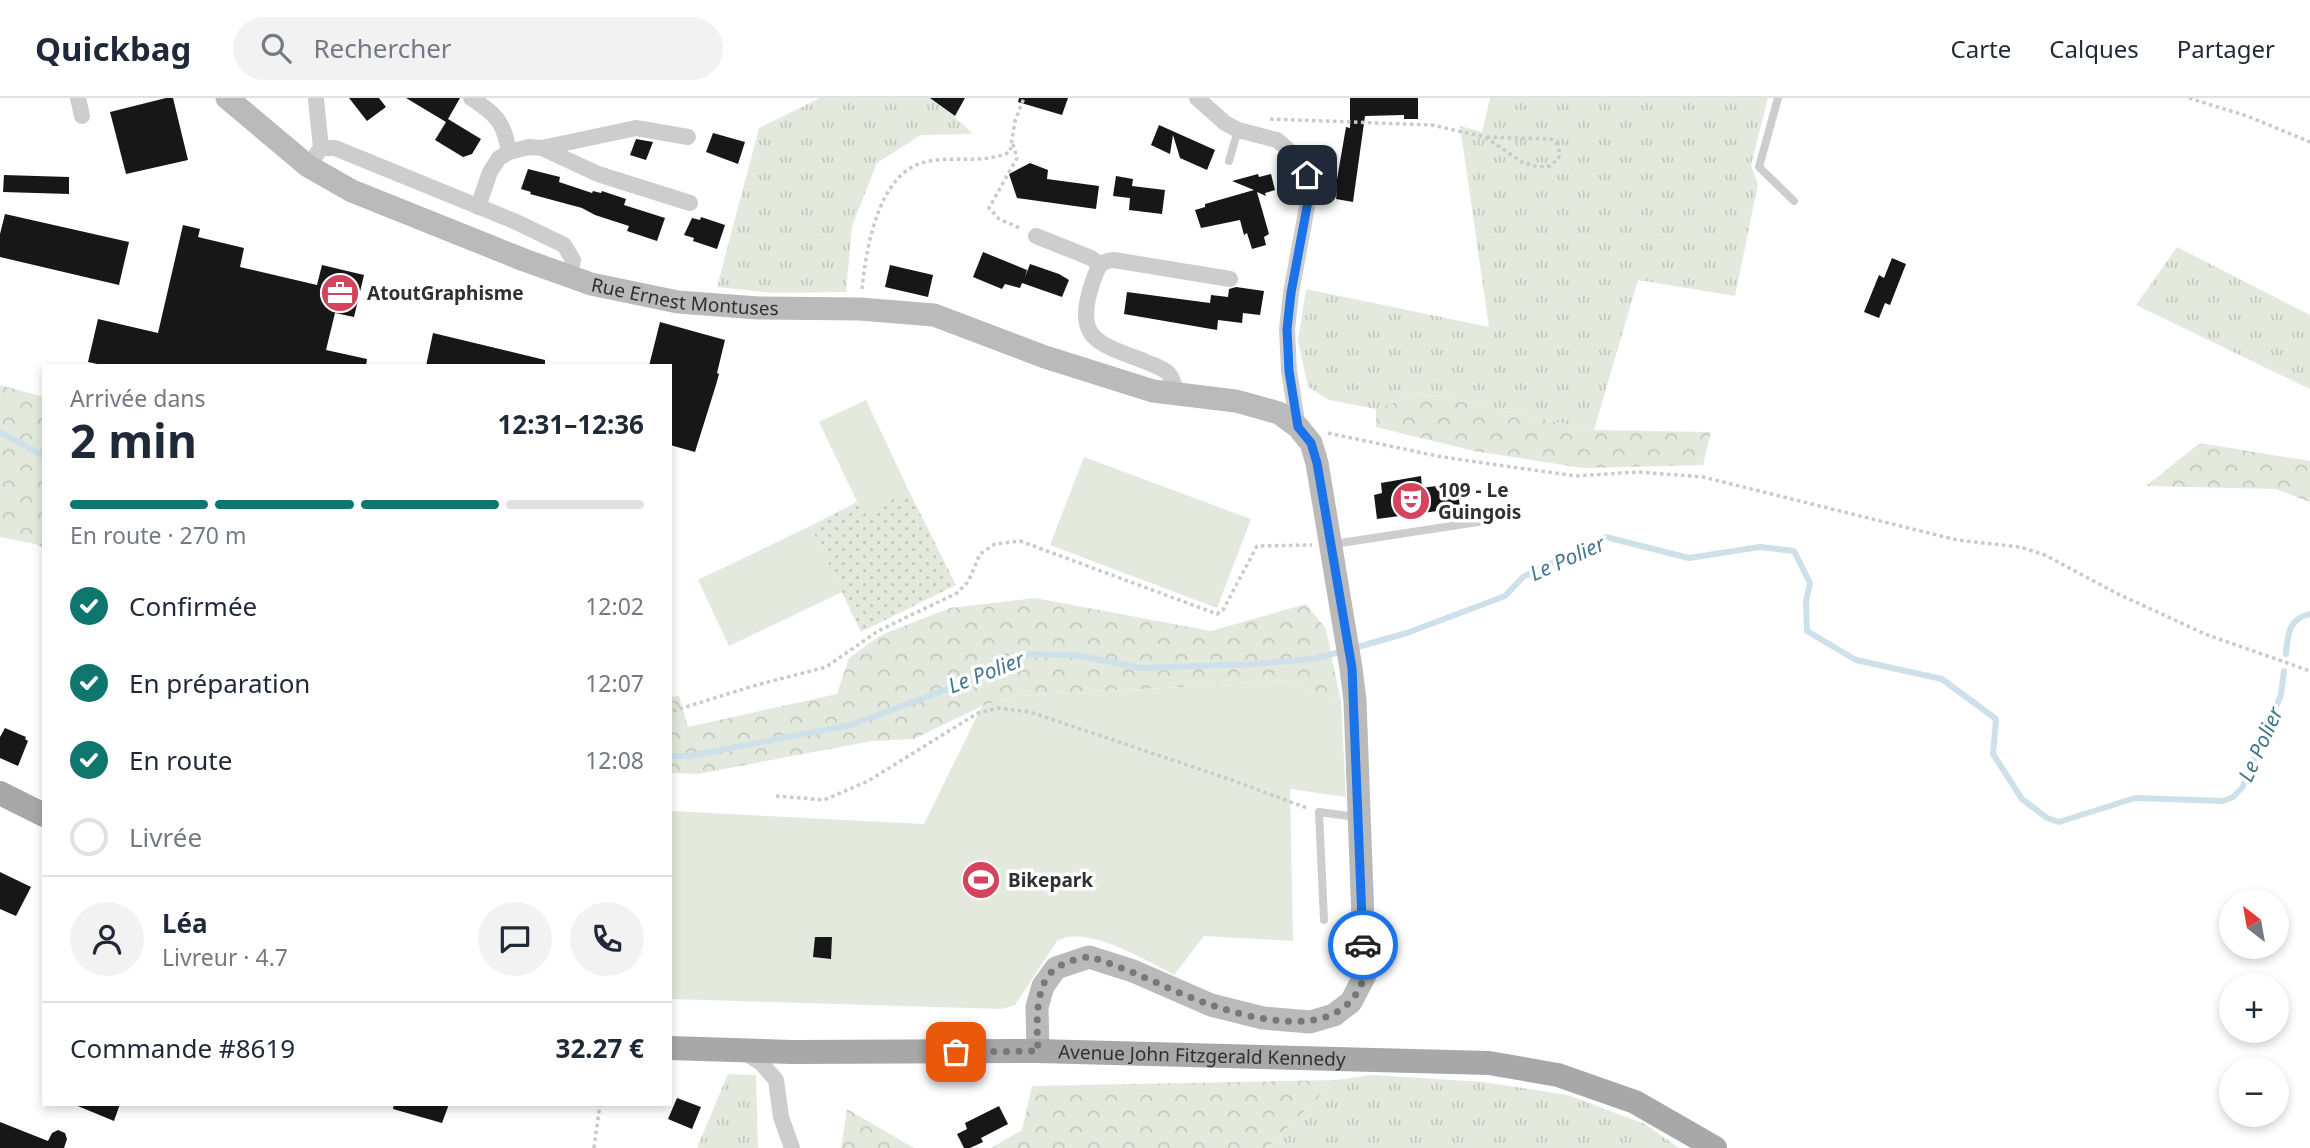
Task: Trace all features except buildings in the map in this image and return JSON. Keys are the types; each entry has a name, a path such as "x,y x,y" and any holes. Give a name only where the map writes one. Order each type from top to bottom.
{"main road":[{"path":"0,793 42,814"},
{"name":"Avenue John Fitzgerald Kennedy","path":"672,1048 792,1052 1038,1051 1489,1063 1558,1075 1635,1102 1715,1148"}],"street":[{"path":"78,98 82,116"},
{"name":"Rue Ernest Montuses","path":"227,98 315,157 352,191 591,284 678,302 758,308 860,309 934,315 1045,357 1153,391 1236,401 1279,413 1298,427"},
{"path":"471,98 493,112 506,131 509,152"},
{"path":"1038,1051 1037,1007 1043,986 1056,968 1088,957 1133,971 1211,1005 1263,1018 1310,1021 1334,1016 1351,1002 1364,975 1352,668 1317,463 1311,443 1298,427 1289,371 1287,329 1309,196 1307,175 1298,158 1277,140 1238,130 1197,98"},
{"path":"316,100 315,157 335,148 565,246 573,260 570,276"},
{"path":"478,207 490,172 499,158 509,152 529,147 542,148 636,128 688,137"},
{"path":"542,148 598,174 690,203"},
{"path":"1036,236 1091,258 1099,264"},
{"path":"1178,394 1170,375 1160,368 1100,344 1091,333 1085,314 1088,294 1099,264 1114,260 1230,279"},
{"path":"741,1049 761,1063 776,1080 780,1117 792,1148"}],"lane":[{"path":"1777,98 1759,167 1794,201"},
{"path":"1229,161 1238,130"},
{"path":"1331,545 1491,520"},
{"path":"1324,920 1319,812 1359,817"}],"path":[{"path":"860,309 872,227 892,187 910,168 926,162 996,159 1010,152 1015,121 1024,98"},
{"path":"2189,98 2247,116 2310,142"},
{"path":"1269,119 1432,125 1485,137 1550,139 1557,144 1560,154 1550,166 1538,167 1522,162 1485,137"},
{"path":"1012,142 1017,158 989,208 999,219 1036,236"},
{"path":"1298,427 1441,457 1576,476 1638,472 1703,477 1958,540 2020,548 2045,555 2116,593 2205,634 2310,671"},
{"path":"673,711 753,685 825,667 878,631 957,593 968,582 980,554 995,544 1020,541 1217,614 1223,610 1257,547 1331,545"},
{"path":"776,796 824,800 868,781 978,713 998,708 1030,712 1319,812"},
{"path":"594,1148 600,1106"}],"green space":[{"path":"820,98 934,98 973,134 921,135 877,163 852,226 846,292 774,293 717,287 759,128"},
{"path":"1490,98 1768,98 1751,165 1758,184 1735,296 1638,280 1594,430 1420,393 1376,409 1329,400 1308,387 1298,340 1306,289 1489,327 1460,126 1482,132"},
{"path":"2177,247 2310,315 2310,389 2136,305"},
{"path":"0,385 42,396 42,547 0,537"},
{"path":"1420,393 1594,430 1711,432 1703,465 1583,468 1474,451 1376,427 1376,409"},
{"path":"866,400 909,491 863,514 819,422"},
{"path":"2200,443 2310,461 2310,502 2275,489 2146,486"},
{"path":"1084,457 1251,519 1217,608 1050,545"},
{"path":"909,491 956,585 861,632 810,526 857,502 863,513"},
{"path":"810,526 842,592 729,646 698,580"},
{"path":"1035,598 1211,631 1306,604 1326,629 1341,702 1289,681 1015,696 982,706 914,739 872,741 698,774 672,773 672,697 679,696 688,727 837,694 849,658 881,635 950,608"},
{"name":"Bikepark","path":"1289,681 1341,702 1346,797 1290,789 1293,941 1204,936 1174,975 1116,946 1084,937 1069,937 1057,941 1015,1005 1002,1009 672,999 672,811 924,824 982,706 1015,696"},
{"path":"728,1074 756,1075 758,1148 697,1148"},
{"path":"1373,1075 1483,1082 1568,1095 1645,1124 1679,1148 1267,1148 1336,1080"},
{"path":"1336,1080 1267,1148 991,1148 1022,1130 1032,1086"},
{"path":"847,1109 914,1148 841,1148"}],"waterway":[{"name":"Le Polier","path":"0,432 42,455"},
{"name":"Le Polier","path":"1354,648 1407,633 1505,596 1523,577 1606,537 1689,558 1760,547 1794,551 1810,583 1806,602 1807,631 1856,660 1942,679 1996,719 1993,754 2022,799 2047,818 2059,822 2135,798 2223,801 2233,797 2242,788 2281,695 2284,671"},
{"name":"Le Polier","path":"2286,654 2290,628 2297,620 2310,614"},
{"name":"Le Polier","path":"672,756 689,756 851,725 961,684 1031,654 1076,655 1141,668 1257,664 1318,658 1343,651"}],"way so far":[{"path":"956,1052 1038,1051 1037,1007 1043,986 1056,968 1088,957 1133,971 1211,1005 1263,1018 1310,1021 1334,1016 1351,1002 1364,975 1363,945"}],"place":[{"name":"AtoutGraphisme","path":"340,293"},
{"name":"109 - Le Guingois","path":"1411,501"},
{"name":"Bikepark","path":"981,880"}],"route":[{"path":"1307,175 1309,196 1287,329 1289,371 1297,407 1298,427 1311,443 1317,463 1352,668 1363,945"}]}
